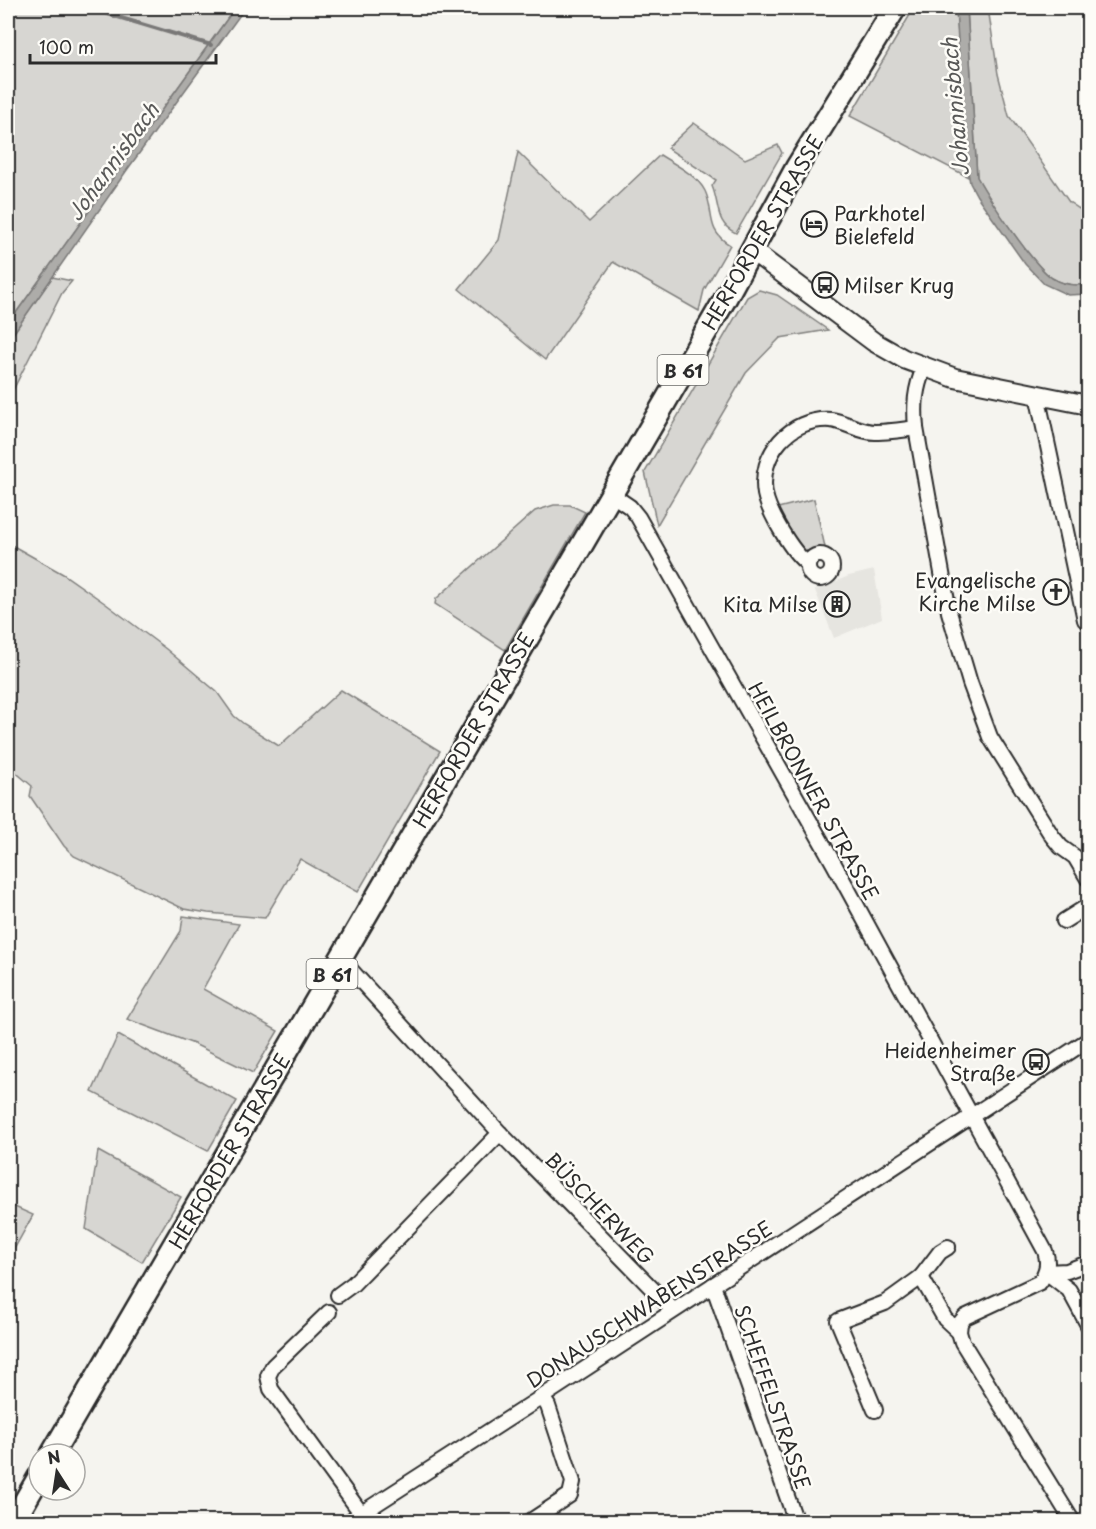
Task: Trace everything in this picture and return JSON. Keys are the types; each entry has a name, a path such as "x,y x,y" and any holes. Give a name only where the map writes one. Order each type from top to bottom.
{"main road":[{"name":"HERFORDER STRASSE","path":"59,1442 724,301 796,167 895,8"},
{"path":"751,250 874,342 924,368 955,378 1089,405"},
{"path":"13,1521 27,1497"}],"street":[{"path":"924,368 916,388 914,402 916,428 948,612 960,652 986,727 1052,836 1061,847 1075,857 1089,879"},
{"path":"1039,396 1085,620"},
{"path":"808,564 797,554 772,514 766,497 765,471 777,443 792,430 817,421 838,422 873,432 916,428"},
{"name":"HEILBRONNER STRASSE","path":"611,494 630,507 643,526 834,864 971,1116"},
{"path":"1064,921 1089,906"},
{"name":"BÜSCHERWEG","path":"339,962 348,967 500,1133 673,1310"},
{"name":"DONAUSCHWABENSTRASSE","path":"348,1521 543,1397 1089,1040"},
{"path":"971,1116 1048,1261 1046,1272 1040,1282 965,1317 960,1323 959,1332 962,1342 1073,1521"},
{"path":"338,1295 354,1284 500,1133"},
{"path":"875,1410 838,1321 885,1302 921,1277 940,1252 948,1248"},
{"path":"1046,1272 1067,1271 1089,1263"},
{"path":"1046,1272 1069,1290 1089,1325"},
{"path":"921,1277 945,1319 959,1332"},
{"name":"SCHEFFELSTRASSE","path":"713,1285 796,1521"},
{"path":"329,1312 273,1366 268,1376 271,1389 361,1512"},
{"path":"529,1521 570,1495 573,1482 543,1397"}],"shaded area":[{"path":"8,8 235,8 8,324"},
{"path":"235,8 245,8 127,170 8,341 8,324"},
{"path":"914,8 956,8 968,177 850,116"},
{"path":"956,8 967,8 977,177 1012,231 1044,271 1065,284 1088,284 1088,294 1068,295 1044,284 1025,264 970,183 965,155"},
{"path":"967,8 988,8 998,74 1009,116 1069,202 1088,215 1088,284 1065,284 1044,271 1012,231 977,177"},
{"path":"694,123 745,159 778,145 782,153 736,233 729,229 721,219 712,186 716,180 667,148"},
{"path":"518,152 589,222 660,155 697,180 705,191 717,233 730,245 704,290 699,311 613,262 545,360 459,289 499,240"},
{"path":"52,277 72,281 62,293 8,400 8,341"},
{"path":"759,290 777,295 828,330 780,338 746,373 657,525 645,472 747,297"},
{"path":"814,499 825,547 803,552 798,550 774,509"},
{"path":"554,505 570,505 585,512 505,650 435,604 436,599 535,511"},
{"path":"8,543 63,574 106,604 166,649 217,692 234,716 279,746 341,690 440,751 358,892 300,859 265,918 208,913 184,909 74,856 64,846 30,796 32,786 8,768"},
{"path":"874,570 882,618 834,638 815,590 849,576"},
{"path":"183,916 239,924 203,989 278,1031 253,1073 194,1044 127,1019 181,931"},
{"path":"118,1035 237,1101 208,1151 92,1092"},
{"path":"98,1151 181,1197 142,1262 86,1229"},
{"path":"8,1204 33,1215 8,1260"}],"waterway":[{"path":"88,8 211,45"}],"place":[{"name":"Parkhotel Bielefeld","path":"814,224"},
{"name":"Milser Krug","path":"825,285"},
{"name":"Evangelische Kirche Milse","path":"1056,592"},
{"name":"Kita Milse","path":"837,604"},
{"name":"Heidenheimer Straße","path":"1036,1062"}],"water label":[{"name":"Johannisbach","path":"954,107"},
{"name":"Johannisbach","path":"112,161"}]}
